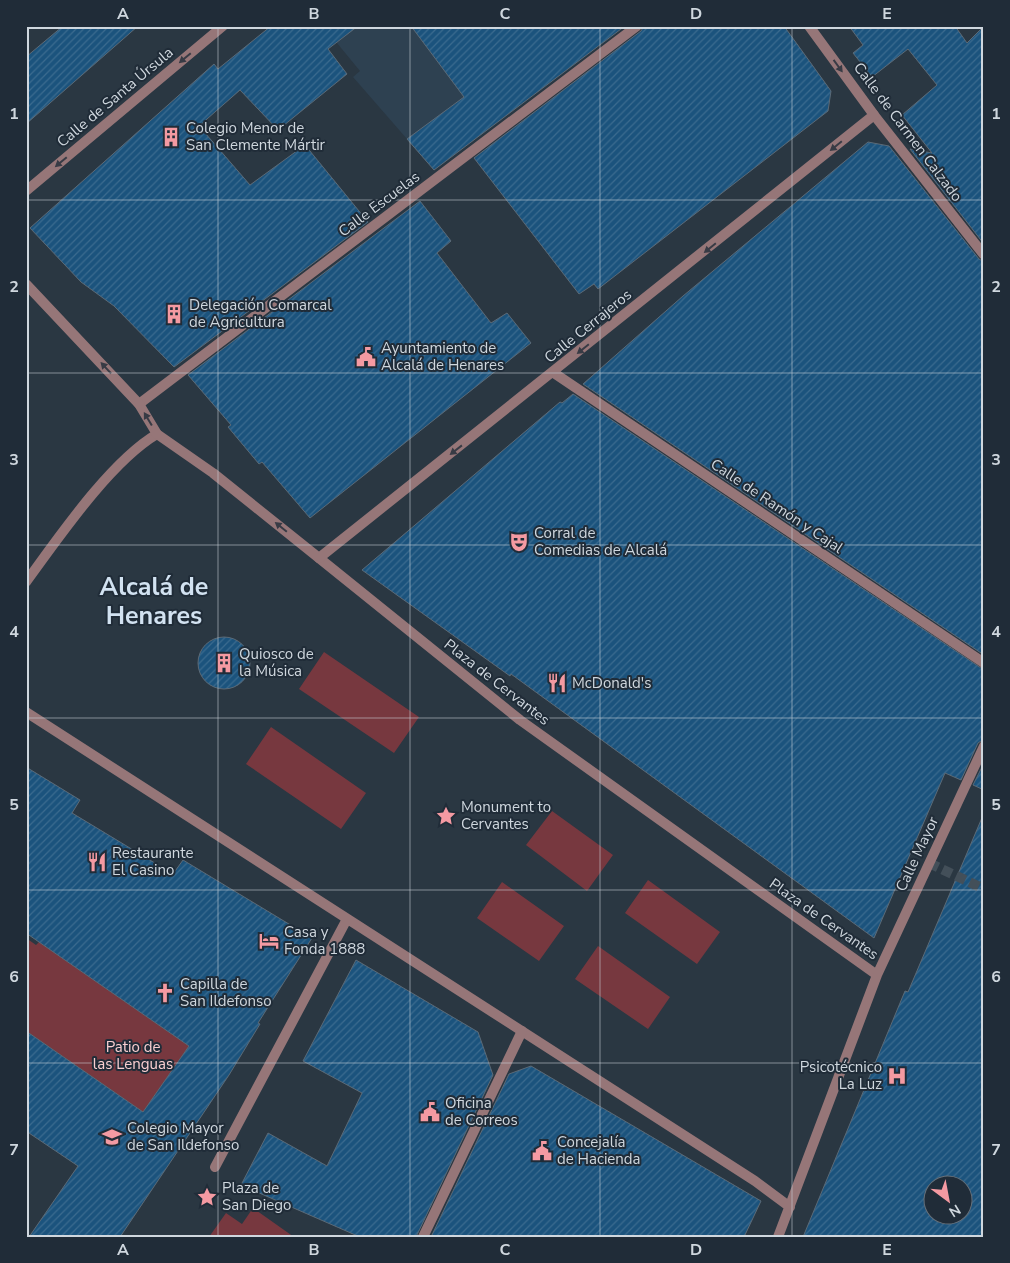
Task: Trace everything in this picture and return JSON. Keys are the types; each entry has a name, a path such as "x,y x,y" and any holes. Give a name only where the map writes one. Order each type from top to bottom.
{"street":[{"name":"Calle de Santa Úrsula","path":"26,192 222,26"},
{"name":"Calle Escuelas","path":"139,404 637,26"},
{"name":"Calle de Carmen Calzado","path":"809,26 874,115 984,255"},
{"name":"Calle Cerrajeros","path":"319,558 554,373 874,115"},
{"path":"26,284 139,404 157,434 138,445 114,472 63,532 26,582"},
{"name":"Calle de Ramón y Cajal","path":"554,373 984,663"},
{"name":"Plaza de Cervantes","path":"157,434 213,473 520,720 877,975 778,1237"},
{"path":"26,712 755,1181 790,1207"},
{"name":"Calle Mayor","path":"877,975 984,746"},
{"path":"215,1167 347,919"},
{"path":"422,1237 522,1031"}],"shaded area":[{"path":"323,26 619,26 434,170 353,77 360,71"}],"green space":[{"path":"324,652 419,717 394,753 299,689"},
{"path":"271,727 366,793 341,829 246,764"},
{"path":"552,811 613,855 587,891 526,845"},
{"path":"648,880 720,932 697,964 625,913"},
{"path":"502,882 564,926 539,961 477,918"},
{"name":"Patio de las Lenguas","path":"26,938 36,945 39,942 189,1046 143,1112 26,1031"},
{"path":"598,946 670,997 648,1029 575,979"},
{"path":"253,1208 294,1237 209,1237 226,1213 242,1224"}],"building":[{"path":"63,26 138,26 26,124 26,57"},
{"path":"271,26 358,26 328,49 347,74 278,130 240,90 199,126 250,185 305,145 368,222 174,367 114,306 81,282 30,228 214,64 218,69"},
{"path":"411,26 625,26 434,170 407,139 464,97"},
{"path":"644,26 784,26 831,91 828,111 598,289 594,284 579,294 474,158 641,31"},
{"path":"849,26 955,26 967,43 984,26 984,244 910,149 932,153 902,115 937,85 908,49 872,77 853,53 863,45"},
{"path":"868,142 889,146 979,259 984,262 984,655 583,384 683,296"},
{"name":"Ayuntamiento de Alcalá de Henares","path":"420,201 451,241 437,253 491,323 507,313 531,343 310,518 262,462 259,464 228,427 231,425 188,375"},
{"path":"573,394 984,670 984,739 978,743 961,780 945,773 874,938 511,674 510,676 362,570 560,402 562,403"},
{"name":"Quiosco de la Música","path":"219,637 229,637 239,641 246,648 250,663 246,678 239,685 229,689 219,689 209,685 202,678 198,668 198,658 202,648 209,641"},
{"path":"984,763 984,790 973,785"},
{"path":"26,767 80,800 72,813 173,874 183,860 312,938 258,1023 260,1024 229,1075 120,1237 29,1237 78,1166 26,1131 26,1031 143,1112 189,1046 26,933"},
{"path":"984,813 984,1237 803,1237 905,991 908,992"},
{"path":"356,960 478,1032 493,1075 416,1237 360,1237 241,1185 268,1133 327,1166 362,1093 303,1061"},
{"path":"531,1066 761,1201 744,1237 431,1237 509,1074"}],"tunnel":[{"path":"929,863 984,889"}],"place":[{"name":"Colegio Menor de San Clemente Mártir","path":"171,137"},
{"name":"Delegación Comarcal de Agricultura","path":"174,314"},
{"name":"Ayuntamiento de Alcalá de Henares","path":"366,357"},
{"name":"Corral de Comedias de Alcalá","path":"519,542"},
{"name":"Quiosco de la Música","path":"224,663"},
{"name":"McDonald's","path":"557,683"},
{"name":"Monument to Cervantes","path":"446,816"},
{"name":"Restaurante El Casino","path":"97,862"},
{"name":"Casa y Fonda 1888","path":"269,941"},
{"name":"Capilla de San Ildefonso","path":"165,993"},
{"name":"Psicotécnico La Luz","path":"897,1076"},
{"name":"Oficina de Correos","path":"430,1112"},
{"name":"Colegio Mayor de San Ildefonso","path":"112,1137"},
{"name":"Concejalía de Hacienda","path":"542,1151"},
{"name":"Plaza de San Diego","path":"207,1197"}],"district":[{"name":"Alcalá de Henares","path":"154,602"}]}
